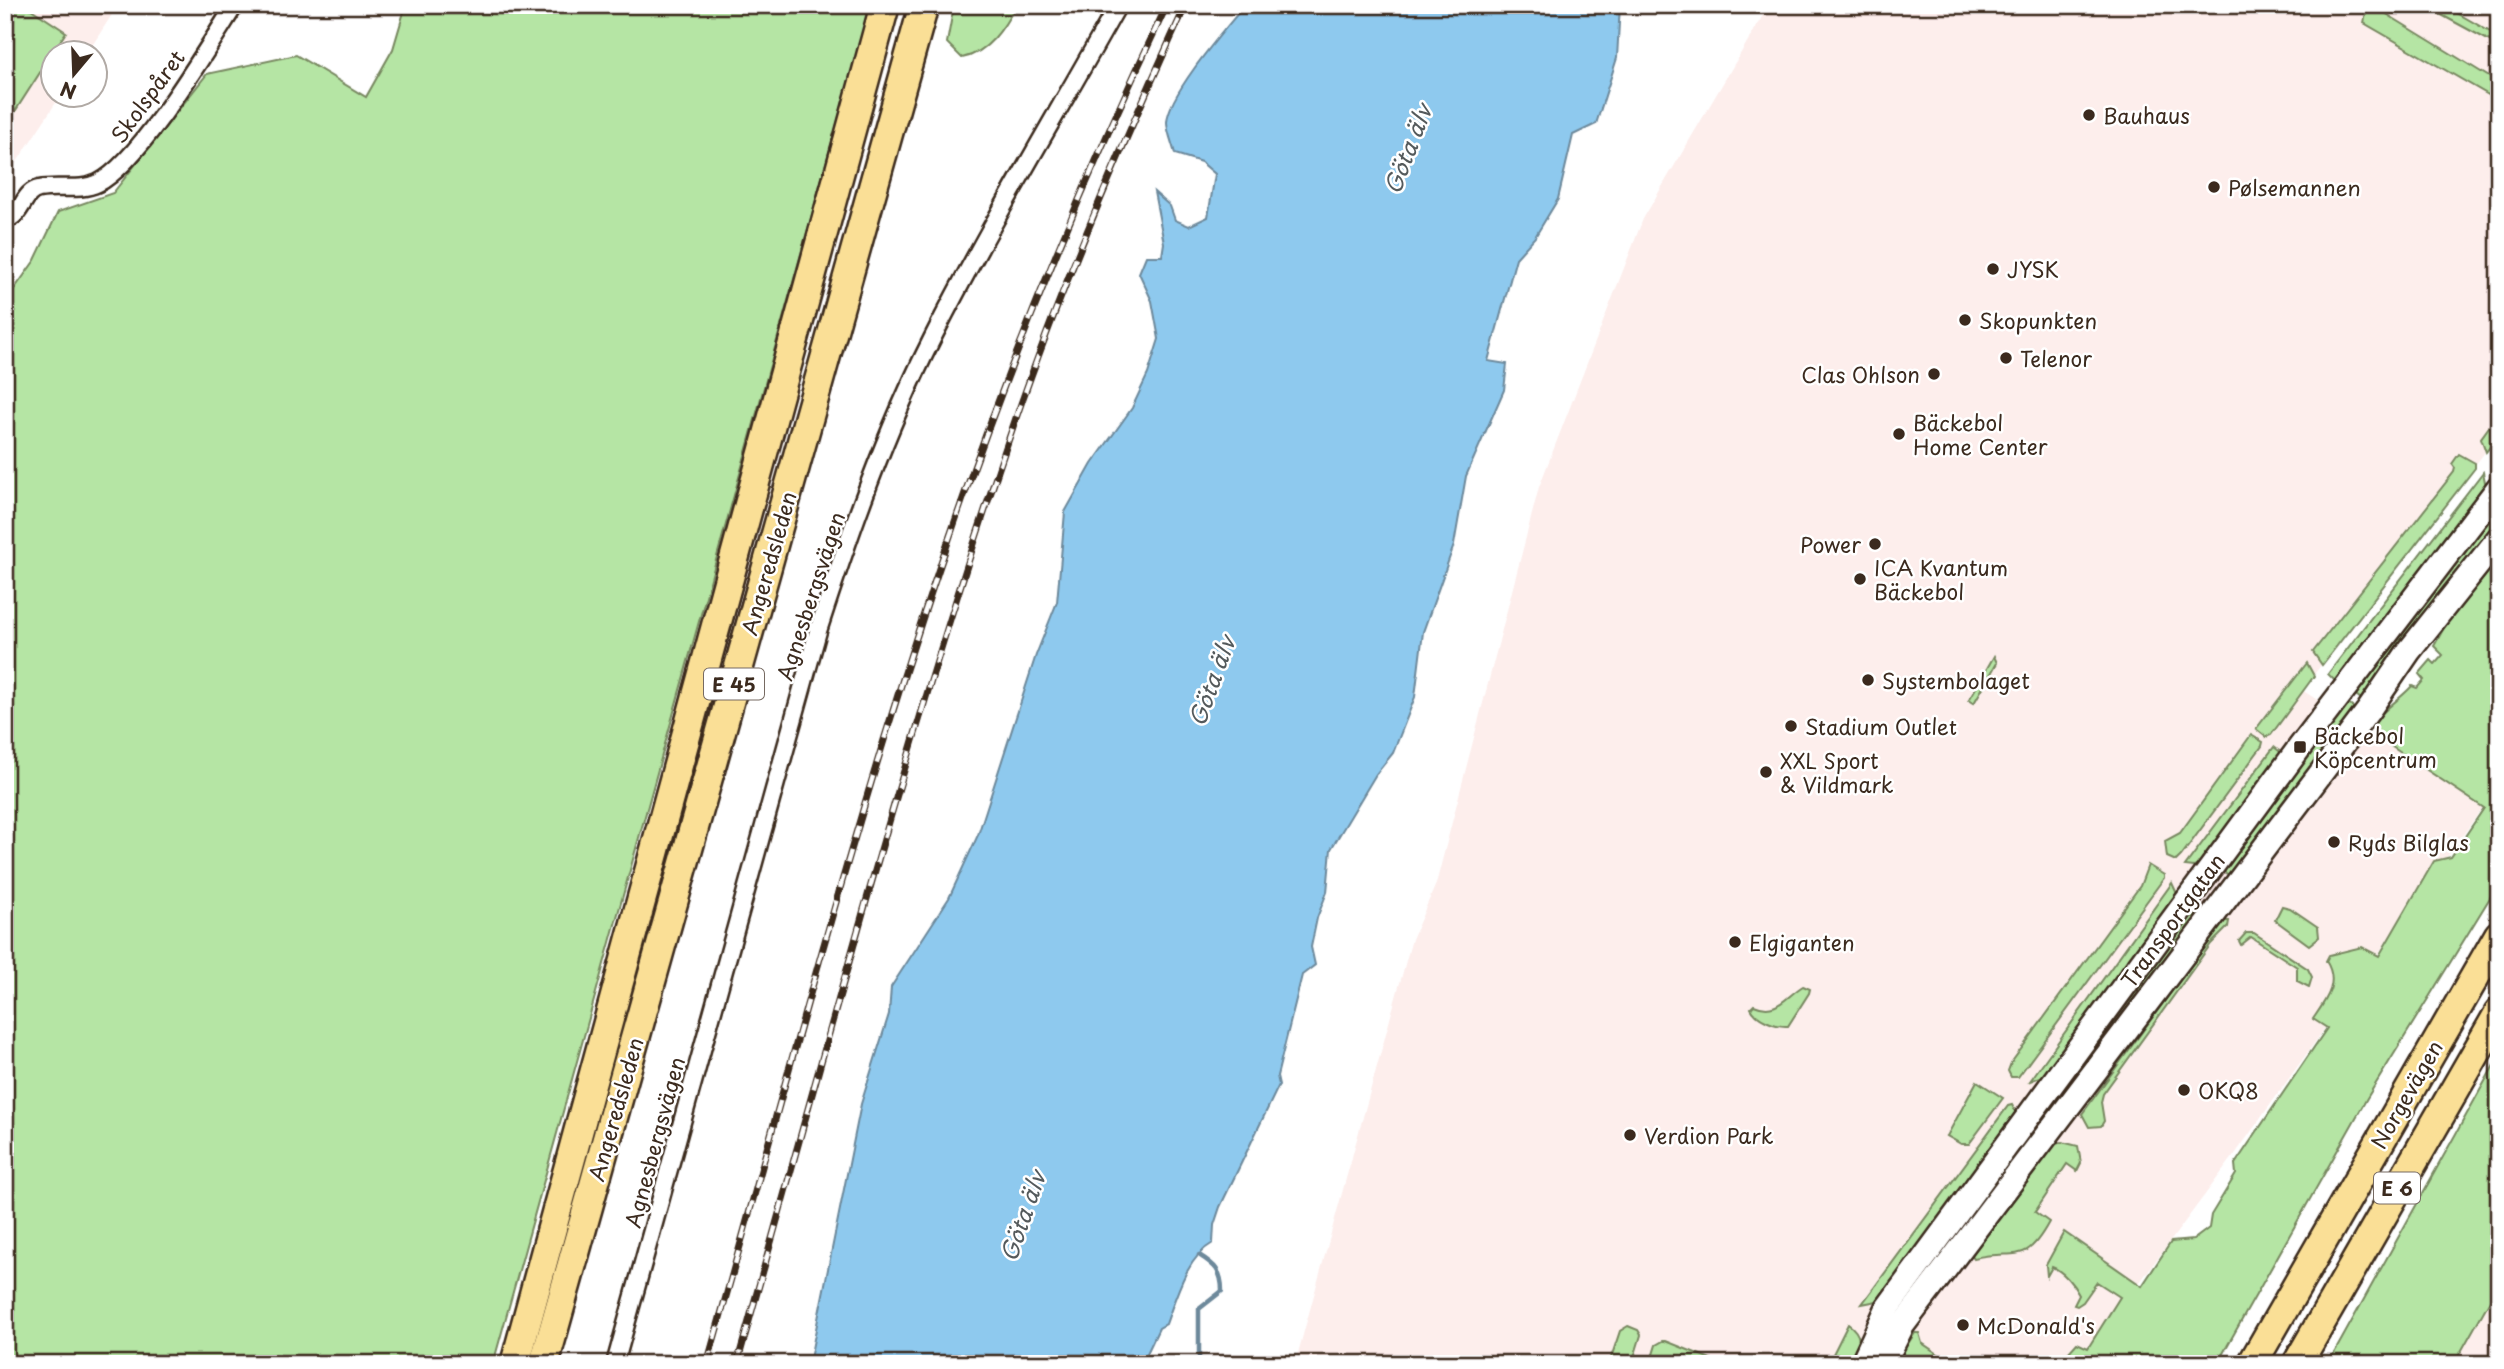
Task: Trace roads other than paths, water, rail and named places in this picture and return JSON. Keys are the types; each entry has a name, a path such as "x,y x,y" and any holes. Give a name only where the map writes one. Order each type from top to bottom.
{"highway":[{"name":"Angeredsleden","path":"515,1364 886,5"},
{"name":"Angeredsleden","path":"544,1364 924,5"},
{"name":"Norgevägen","path":"2252,1364 2499,935"},
{"name":"Norgevägen","path":"2297,1364 2499,1013"}],"street":[{"name":"Skolspåret","path":"5,220 16,216 29,195 38,189 81,188 97,184 130,157 193,71 235,5"},
{"name":"Agnesbergsvägen","path":"615,1364 818,631 845,548 896,416 931,340 1118,5"},
{"name":"Transportgatan","path":"1862,1364 1888,1307 2292,758 2499,487"},
{"name":"Transportgatan","path":"1883,1364 1902,1326 2352,733 2409,651 2499,538"}],"water":[{"name":"Göta älv","path":"1245,5 1620,5 1617,58 1596,124 1573,135 1558,199 1535,237 1516,258 1488,361 1507,364 1504,390 1466,476 1454,545 1423,632 1415,697 1393,753 1376,774 1331,849 1327,892 1317,918 1311,947 1315,965 1302,975 1277,1076 1279,1085 1220,1207 1214,1225 1213,1243 1189,1268 1166,1324 1159,1328 1142,1364 809,1364 861,1104 889,1014 891,987 949,898 978,835 1036,655 1057,602 1065,512 1092,464 1132,408 1148,374 1159,339 1152,301 1139,273 1146,256 1162,256 1164,243 1154,192 1170,206 1175,220 1189,226 1208,217 1215,174 1201,162 1175,154 1167,126 1170,110 1199,62"}],"waterway":[{"path":"1199,1255 1216,1269 1221,1278 1222,1291 1199,1309 1199,1364"}],"railway":[{"path":"707,1364 852,847 949,539 1050,269 1167,5"},
{"path":"737,1364 904,770 977,535 1016,418 1075,261 1186,5"}],"place":[{"name":"Bauhaus","path":"2089,115"},
{"name":"Pølsemannen","path":"2214,187"},
{"name":"JYSK","path":"1993,269"},
{"name":"Skopunkten","path":"1965,320"},
{"name":"Telenor","path":"2006,358"},
{"name":"Clas Ohlson","path":"1934,374"},
{"name":"Bäckebol Home Center","path":"1899,434"},
{"name":"Power","path":"1875,544"},
{"name":"ICA Kvantum Bäckebol","path":"1860,579"},
{"name":"Systembolaget","path":"1868,680"},
{"name":"Stadium Outlet","path":"1791,726"},
{"name":"Bäckebol Köpcentrum","path":"2300,747"},
{"name":"XXL Sport & Vildmark","path":"1766,772"},
{"name":"Ryds Bilglas","path":"2334,842"},
{"name":"Elgiganten","path":"1735,942"},
{"name":"OKQ8","path":"2184,1090"},
{"name":"Verdion Park","path":"1630,1135"},
{"name":"McDonald's","path":"1963,1325"}]}
